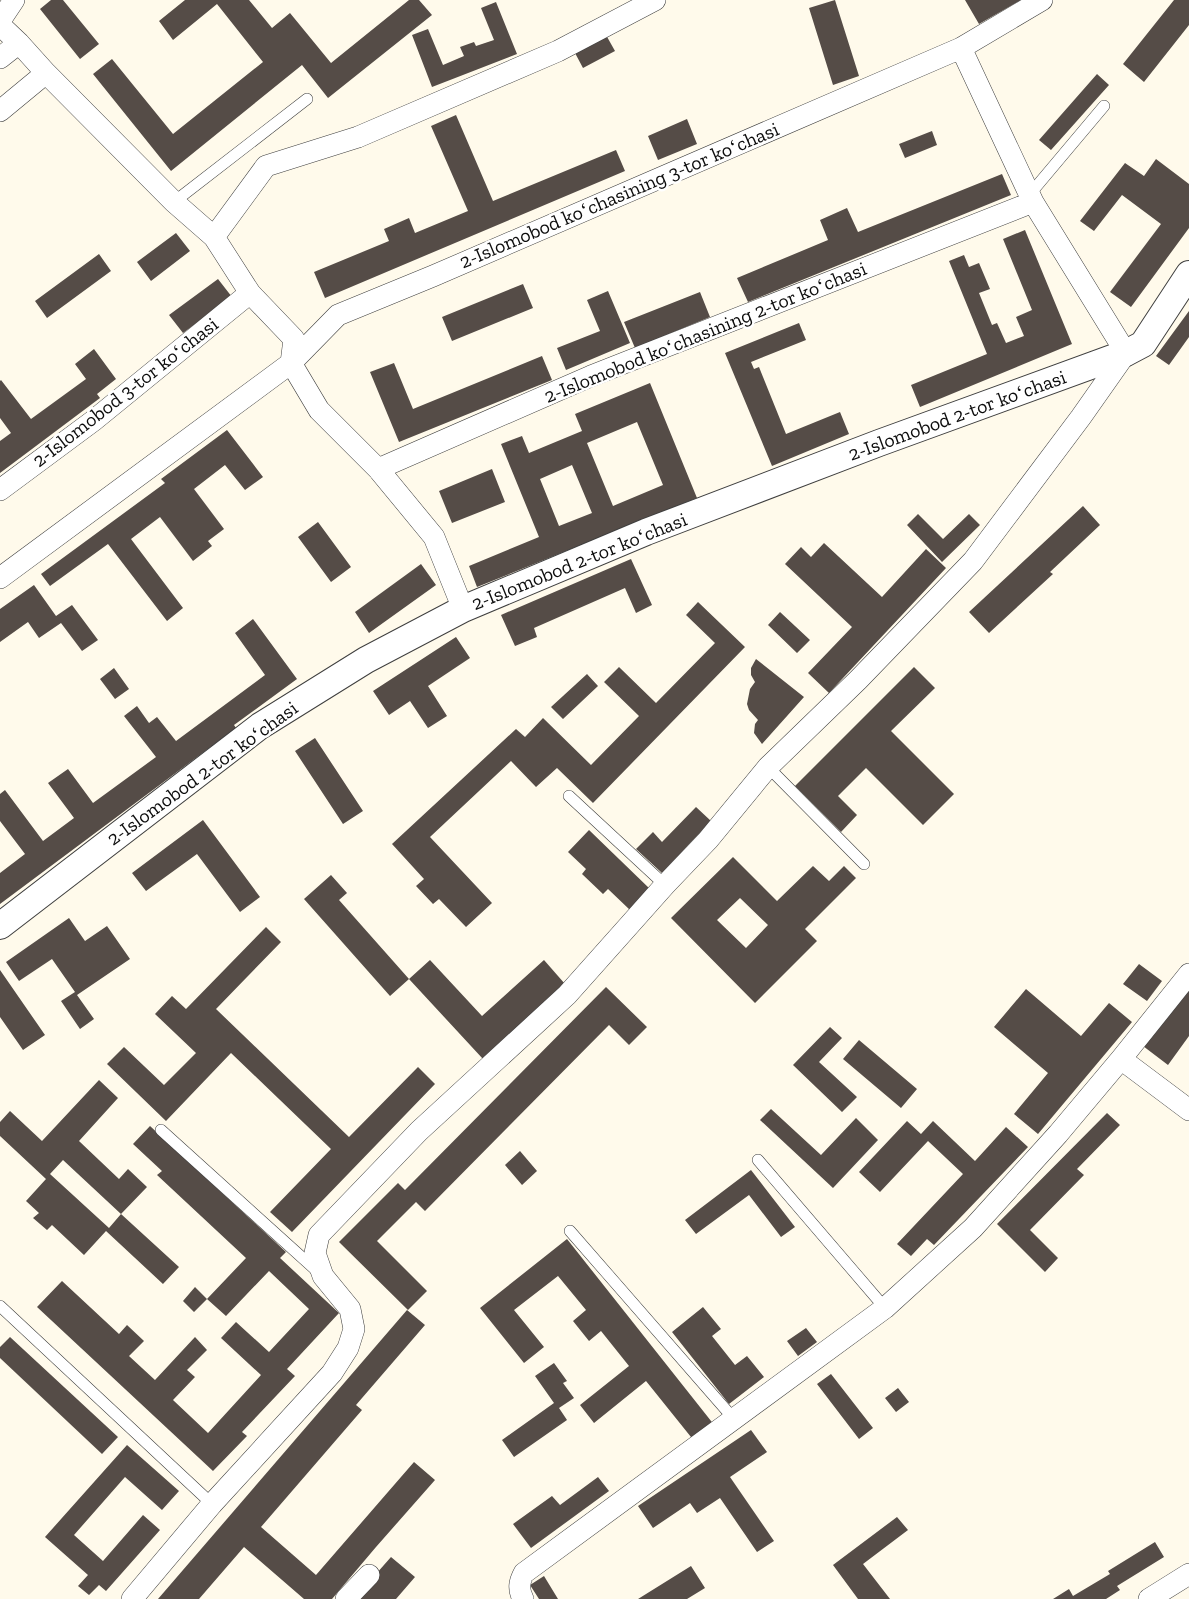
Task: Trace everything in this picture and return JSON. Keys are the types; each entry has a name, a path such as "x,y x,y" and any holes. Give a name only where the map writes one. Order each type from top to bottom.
{"street":[{"path":"0,21 14,0"},
{"path":"214,237 266,166 367,133 558,51 655,0"},
{"name":"2-Islomobod koʻchasining 3-tor koʻchasi","path":"291,363 338,315 433,276 961,48 1042,0"},
{"path":"0,25 174,202 214,237 250,293 294,339 291,363 320,410 378,469 434,537 463,609"},
{"path":"0,58 19,43"},
{"path":"132,1599 212,1504 332,1373 348,1348 354,1329 350,1310 323,1276 315,1253 319,1234 419,1131 567,995 665,885 708,840 768,767 858,680 973,561 1081,417 1126,353 1032,198 961,48"},
{"path":"0,111 46,73"},
{"name":"2-Islomobod koʻchasining 2-tor koʻchasi","path":"378,469 591,376 1032,198"},
{"name":"2-Islomobod 2-tor koʻchasi","path":"0,926 260,726 366,660 463,609 655,529 879,443 1126,353 1143,344 1189,274"},
{"name":"2-Islomobod 3-tor koʻchasi","path":"0,490 93,421 250,293"},
{"path":"0,578 291,363"},
{"path":"523,1599 519,1582 524,1573 885,1308 973,1228 1058,1134 1189,974"},
{"path":"1121,1059 1189,1110"},
{"path":"1149,1599 1189,1574"},
{"path":"346,1599 369,1575"}],"lane":[{"path":"174,202 308,99"},
{"path":"1032,198 1104,106"},
{"path":"768,767 864,864"},
{"path":"569,796 665,885"},
{"path":"161,1130 323,1276"},
{"path":"758,1160 885,1308"},
{"path":"570,1231 734,1419"},
{"path":"0,1306 212,1504"}],"building":[{"path":"51,0 63,0 99,44 80,59 40,9"},
{"path":"185,0 249,0 272,28 290,13 331,63 409,0 419,0 432,15 328,98 302,65 171,171 93,74 112,59 173,134 263,62 217,4 173,40 159,21"},
{"path":"835,0 859,76 833,85 809,8"},
{"path":"965,0 1021,0 979,24"},
{"path":"1174,0 1189,0 1189,25 1144,82 1123,64"},
{"path":"496,2 517,54 432,87 412,35 428,29 443,65 464,56 460,47 474,42 476,46 494,40 481,8"},
{"path":"606,35 615,51 583,68 575,53"},
{"path":"1097,74 1109,85 1051,150 1039,140"},
{"path":"456,115 493,201 616,150 625,171 325,298 314,272 389,241 384,229 409,218 415,233 468,211 431,126"},
{"path":"687,119 697,144 658,160 648,136"},
{"path":"932,131 937,145 905,158 899,144"},
{"path":"1156,159 1189,184 1189,228 1131,307 1110,292 1161,224 1122,195 1094,231 1080,221 1125,163 1144,176"},
{"path":"1002,174 1011,195 748,302 737,278 828,240 820,220 847,208 858,232"},
{"path":"1025,230 1072,344 920,407 911,385 987,354 949,261 964,255 969,267 979,263 990,289 979,293 992,325 997,323 1006,343 1024,336 1016,317 1032,310 1003,239"},
{"path":"176,233 190,251 151,281 137,262"},
{"path":"99,254 111,271 47,318 35,301"},
{"path":"218,279 232,297 183,333 169,315"},
{"path":"523,284 533,308 452,341 442,317"},
{"path":"608,291 630,343 566,370 557,348 600,331 587,300"},
{"path":"700,292 710,317 635,348 624,322"},
{"path":"1189,311 1189,337 1169,365 1156,356"},
{"path":"799,323 806,340 751,362 754,369 759,367 786,434 840,412 849,434 772,466 725,353"},
{"path":"94,349 116,379 97,394 100,398 0,473 0,441 11,433 0,418 0,381 31,419 86,379 75,364"},
{"path":"542,356 552,380 399,442 370,372 394,363 413,409"},
{"path":"650,383 697,498 477,587 469,566 539,537 501,444 522,436 529,453 582,431 575,414","holes":["637,422 663,485 613,506 587,443","572,465 592,513 559,526 540,479"]},
{"path":"227,430 263,477 245,490 225,465 194,489 224,529 208,541 212,546 193,561 160,517 131,539 183,608 167,621 108,544 50,586 41,574 165,483 161,479"},
{"path":"492,469 505,502 452,523 439,491"},
{"path":"1083,506 1100,525 1050,572 1053,574 989,633 969,612"},
{"path":"918,514 943,539 969,514 980,525 942,562 907,525"},
{"path":"318,522 351,567 331,582 298,537"},
{"path":"824,543 882,597 926,549 946,568 829,693 808,673 852,627 785,564 801,547 811,557"},
{"path":"631,559 652,605 636,613 625,588 534,628 537,637 515,646 501,615"},
{"path":"421,564 436,585 369,633 355,612"},
{"path":"34,585 56,616 72,605 98,640 82,651 61,623 39,638 28,622 0,642 0,609"},
{"path":"698,602 745,647 593,803 557,768 536,787 511,761 430,837 492,903 466,927 439,899 433,904 416,886 424,879 392,844 516,729 525,737 543,718 591,765 639,716 604,682 619,667 656,703 715,643 686,615"},
{"path":"780,612 810,640 797,653 768,625"},
{"path":"253,619 297,679 234,725 236,728 0,904 0,873 25,854 0,821 0,794 5,790 43,841 74,818 48,783 68,769 93,803 156,757 124,716 137,706 149,723 157,717 176,741 265,675 235,633"},
{"path":"456,637 470,658 428,686 447,716 428,728 410,701 389,715 373,691"},
{"path":"756,659 804,697 762,744 754,733 755,724 758,720 749,710 747,704 750,689 755,682 751,675 751,668"},
{"path":"914,667 935,688 891,731 954,794 923,825 866,768 838,796 857,815 841,832 795,786"},
{"path":"114,668 129,689 115,699 100,679"},
{"path":"587,674 598,686 563,719 551,707"},
{"path":"315,738 363,811 343,824 295,751"},
{"path":"696,807 711,821 662,873 636,849 653,832 662,842"},
{"path":"203,820 260,897 240,912 197,854 146,891 132,873"},
{"path":"589,830 650,889 630,910 608,889 603,894 582,874 586,869 568,852"},
{"path":"733,857 777,901 813,866 829,881 844,866 856,878 805,929 817,941 755,1003 671,918","holes":["740,898 768,925 746,948 717,920"]},
{"path":"331,875 347,893 339,900 409,979 390,996 304,899"},
{"path":"69,918 85,941 107,926 130,959 77,995 94,1019 80,1029 61,1001 75,992 52,959 19,981 6,962"},
{"path":"266,927 281,942 216,1009 349,1137 418,1067 435,1084 292,1232 270,1212 331,1149 231,1053 166,1121 107,1064 124,1047 164,1085 196,1053 155,1014 172,996 186,1009"},
{"path":"430,960 482,1016 544,960 565,984 483,1059 409,979"},
{"path":"1139,964 1162,981 1147,1001 1123,984"},
{"path":"0,970 45,1035 23,1050 0,1017"},
{"path":"1189,985 1189,1036 1168,1065 1143,1046"},
{"path":"606,987 647,1027 629,1045 609,1025 425,1211 416,1202 377,1241 427,1291 408,1310 339,1242 398,1183 405,1190"},
{"path":"1026,989 1081,1036 1109,1003 1132,1022 1038,1134 1014,1114 1048,1073 994,1027"},
{"path":"830,1027 842,1038 819,1062 857,1097 842,1112 793,1065"},
{"path":"859,1040 917,1089 901,1108 843,1059"},
{"path":"99,1080 118,1098 79,1141 119,1179 128,1169 147,1187 121,1214 179,1267 163,1284 106,1231 84,1255 52,1225 47,1230 33,1218 39,1213 26,1201 46,1179 0,1136 0,1122 10,1111 42,1141","holes":["63,1160 121,1214 109,1228 50,1174"]},
{"path":"771,1109 821,1155 856,1118 878,1140 833,1188 760,1120"},
{"path":"1107,1113 1120,1125 1077,1169 1084,1175 1030,1230 1058,1258 1045,1272 997,1224"},
{"path":"907,1121 921,1134 933,1121 975,1161 1006,1127 1028,1147 934,1245 927,1239 911,1256 897,1244 963,1174 928,1141 880,1192 859,1172"},
{"path":"150,1126 286,1252 280,1258 339,1313 287,1369 295,1376 242,1432 247,1436 213,1471 37,1307 62,1281 119,1334 127,1325 144,1341 129,1356 155,1380 195,1337 207,1350 187,1370 195,1377 173,1400 208,1433 261,1375 221,1338 236,1322 269,1352 309,1309 269,1271 226,1316 207,1299 246,1258 157,1175 162,1171 133,1144"},
{"path":"520,1151 537,1171 522,1185 505,1165"},
{"path":"751,1170 795,1227 781,1237 749,1195 696,1234 685,1220"},
{"path":"567,1239 715,1426 695,1442 646,1381 594,1423 580,1405 629,1366 601,1331 589,1341 573,1321 586,1310 558,1276 514,1310 544,1347 524,1363 480,1308"},
{"path":"195,1287 207,1299 194,1312 183,1301"},
{"path":"703,1307 721,1329 712,1336 735,1365 747,1356 764,1377 729,1404 672,1332"},
{"path":"407,1310 425,1325 356,1405 362,1410 261,1527 316,1575 414,1462 435,1480 332,1599 304,1599 244,1547 199,1599 158,1599"},
{"path":"806,1328 817,1342 798,1356 787,1341"},
{"path":"10,1337 118,1437 102,1454 0,1358 0,1347"},
{"path":"554,1363 567,1381 563,1383 574,1398 559,1408 567,1420 514,1457 502,1440 554,1403 535,1376"},
{"path":"831,1374 873,1428 859,1439 817,1384"},
{"path":"898,1388 909,1402 896,1412 885,1398"},
{"path":"751,1430 767,1452 730,1477 774,1541 757,1552 720,1498 697,1513 690,1503 653,1528 638,1506"},
{"path":"127,1445 179,1491 162,1510 125,1477 74,1535 103,1561 143,1515 160,1530 106,1591 99,1585 89,1595 78,1586 88,1575 45,1537"},
{"path":"598,1477 609,1491 531,1548 513,1524 552,1496 560,1505"},
{"path":"897,1517 908,1530 863,1564 890,1599 858,1599 833,1565"},
{"path":"1155,1542 1164,1557 1117,1586 1120,1590 1106,1599 1053,1599 1069,1589 1073,1596 1110,1574 1108,1571"},
{"path":"391,1557 415,1577 396,1599 354,1599"},
{"path":"691,1566 705,1588 687,1599 638,1599"},
{"path":"544,1576 558,1599 539,1599 530,1585"}]}
